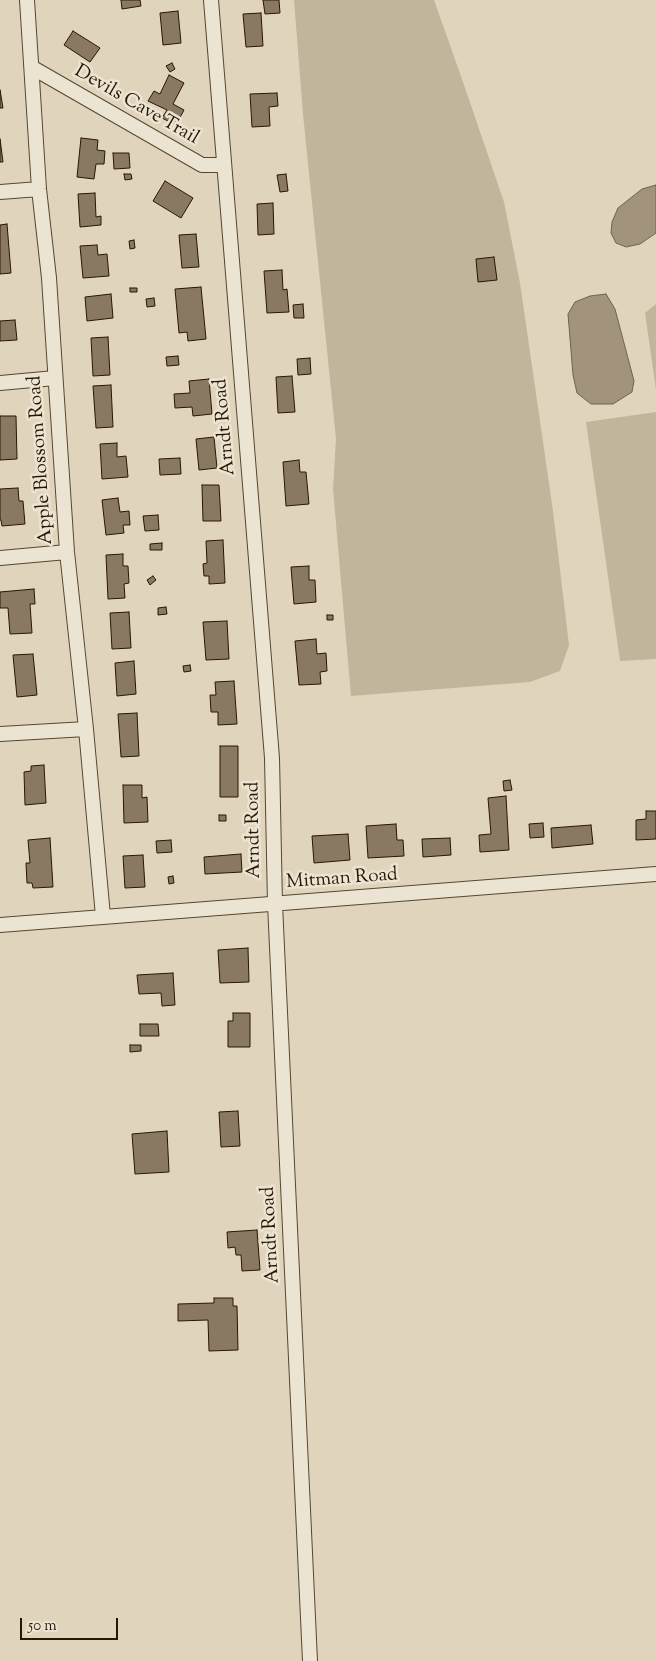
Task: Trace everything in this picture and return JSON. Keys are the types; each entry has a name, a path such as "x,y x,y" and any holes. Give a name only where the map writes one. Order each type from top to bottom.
{"street":[{"name":"Apple Blossom Road","path":"27,0 33,68 39,188 49,278 67,552 103,916"},
{"name":"Arndt Road","path":"211,0 272,758 275,904 310,1661"},
{"name":"Devils Cave Trail","path":"33,68 202,165 223,165"},
{"path":"0,192 39,188"},
{"path":"0,383 55,378"},
{"path":"0,558 67,552"},
{"path":"0,734 86,729"},
{"name":"Mitman Road","path":"0,925 656,874"}],"shaded area":[{"path":"294,0 434,0 504,202 520,283 553,511 569,645 560,671 530,682 351,696 333,489 336,439 303,114"},
{"path":"656,185 656,233 640,244 626,247 616,243 611,233 612,222 618,208 642,189"},
{"path":"606,294 615,309 634,381 632,392 613,404 591,404 577,393 573,375 568,314 575,302 590,296"},
{"path":"656,304 656,390 645,313"},
{"path":"656,412 656,659 620,661 586,422"}],"building":[{"path":"121,0 140,0 141,6 122,9"},
{"path":"263,0 279,0 280,13 265,14"},
{"path":"178,11 181,43 163,45 160,13"},
{"path":"261,13 263,46 246,47 243,14"},
{"path":"73,31 100,48 90,62 64,45"},
{"path":"172,63 175,69 170,72 166,66"},
{"path":"169,75 184,83 173,104 184,110 176,125 162,118 167,110 148,101 154,91 160,94"},
{"path":"0,90 3,108 0,108"},
{"path":"277,93 278,106 269,107 270,126 252,127 250,94"},
{"path":"81,138 98,140 97,150 105,151 104,164 96,164 94,179 77,177"},
{"path":"0,139 3,162 0,162"},
{"path":"113,153 129,153 130,168 114,169"},
{"path":"124,174 131,174 132,179 125,180"},
{"path":"286,174 288,191 280,192 277,175"},
{"path":"165,181 193,198 181,218 153,201"},
{"path":"95,193 96,217 101,216 101,225 80,227 78,194"},
{"path":"273,203 274,234 258,235 257,204"},
{"path":"7,224 11,273 0,274 0,225"},
{"path":"196,234 199,267 182,268 179,235"},
{"path":"134,240 135,248 130,249 129,241"},
{"path":"97,245 98,255 107,254 109,276 83,278 80,246"},
{"path":"494,257 497,280 478,282 476,259"},
{"path":"282,270 283,290 287,289 289,312 267,313 264,271"},
{"path":"201,287 206,339 188,341 187,332 179,333 175,289"},
{"path":"130,288 137,288 137,292 130,292"},
{"path":"111,294 113,318 87,321 85,297"},
{"path":"154,298 155,306 147,307 146,299"},
{"path":"303,304 304,318 294,318 293,305"},
{"path":"15,320 17,340 0,341 0,321"},
{"path":"108,337 110,375 93,376 91,338"},
{"path":"178,356 179,365 167,366 166,357"},
{"path":"310,358 311,374 298,375 297,359"},
{"path":"292,376 295,412 278,413 276,377"},
{"path":"209,379 212,414 193,416 192,407 175,408 174,394 190,393 189,381"},
{"path":"111,385 113,427 96,428 93,386"},
{"path":"0,416 16,416 17,459 0,460"},
{"path":"214,437 217,468 199,470 196,439"},
{"path":"117,443 117,457 126,456 128,477 102,479 100,444"},
{"path":"180,458 181,474 160,475 159,459"},
{"path":"299,460 300,472 306,472 309,504 286,506 283,462"},
{"path":"202,485 219,485 221,521 203,521"},
{"path":"18,488 19,501 23,501 25,524 2,526 0,520 0,489"},
{"path":"118,498 120,512 129,511 130,525 123,525 124,533 106,535 102,500"},
{"path":"158,515 159,530 145,531 143,516"},
{"path":"223,540 225,583 209,584 209,576 204,576 203,564 207,563 206,541"},
{"path":"162,543 162,550 150,550 150,544"},
{"path":"123,554 123,566 128,566 129,583 124,584 125,598 108,599 106,555"},
{"path":"309,566 309,580 315,580 316,602 294,604 291,567"},
{"path":"153,576 156,580 150,585 147,580"},
{"path":"34,589 35,604 30,604 32,633 10,634 8,608 0,608 0,592"},
{"path":"166,607 167,614 158,615 158,608"},
{"path":"129,612 131,648 112,649 110,613"},
{"path":"327,615 333,615 333,620 327,620"},
{"path":"227,621 229,659 206,660 203,622"},
{"path":"316,639 317,654 326,653 327,671 320,672 321,684 299,685 295,641"},
{"path":"33,654 37,695 17,697 13,655"},
{"path":"134,661 136,694 117,696 115,663"},
{"path":"190,665 191,671 184,672 183,666"},
{"path":"234,681 237,724 218,725 218,712 211,712 210,695 216,695 215,682"},
{"path":"137,713 139,756 121,757 118,714"},
{"path":"220,746 238,746 238,797 220,797"},
{"path":"44,765 46,803 25,805 24,772 31,771 31,766"},
{"path":"510,780 512,790 504,791 503,781"},
{"path":"123,785 142,785 142,798 147,797 148,822 124,823"},
{"path":"506,796 509,850 480,852 479,835 491,834 488,798"},
{"path":"646,811 656,811 656,839 636,840 636,820 646,819"},
{"path":"219,815 226,815 226,821 219,821"},
{"path":"543,823 544,837 530,838 529,824"},
{"path":"396,824 397,840 403,840 404,856 368,858 366,826"},
{"path":"591,825 593,844 552,848 551,828"},
{"path":"348,834 350,860 314,863 312,836"},
{"path":"50,838 53,887 33,888 32,883 27,883 26,863 30,863 28,840"},
{"path":"450,838 451,855 423,857 422,839"},
{"path":"171,840 172,852 157,853 156,841"},
{"path":"241,854 242,872 205,874 204,857"},
{"path":"143,855 145,887 125,888 123,856"},
{"path":"173,876 174,883 169,884 168,877"},
{"path":"248,948 249,982 220,983 218,950"},
{"path":"173,973 175,1005 162,1006 161,993 139,994 137,975"},
{"path":"233,1013 250,1013 250,1047 228,1047 228,1021 233,1021"},
{"path":"140,1024 158,1024 159,1036 140,1036"},
{"path":"130,1045 141,1045 141,1051 130,1052"},
{"path":"238,1111 240,1146 221,1147 219,1112"},
{"path":"167,1131 169,1172 135,1174 132,1134"},
{"path":"257,1230 260,1270 242,1271 241,1255 236,1255 235,1247 228,1248 227,1232"},
{"path":"214,1298 233,1298 233,1306 237,1306 238,1350 209,1351 208,1320 178,1321 178,1304 214,1303"}]}
